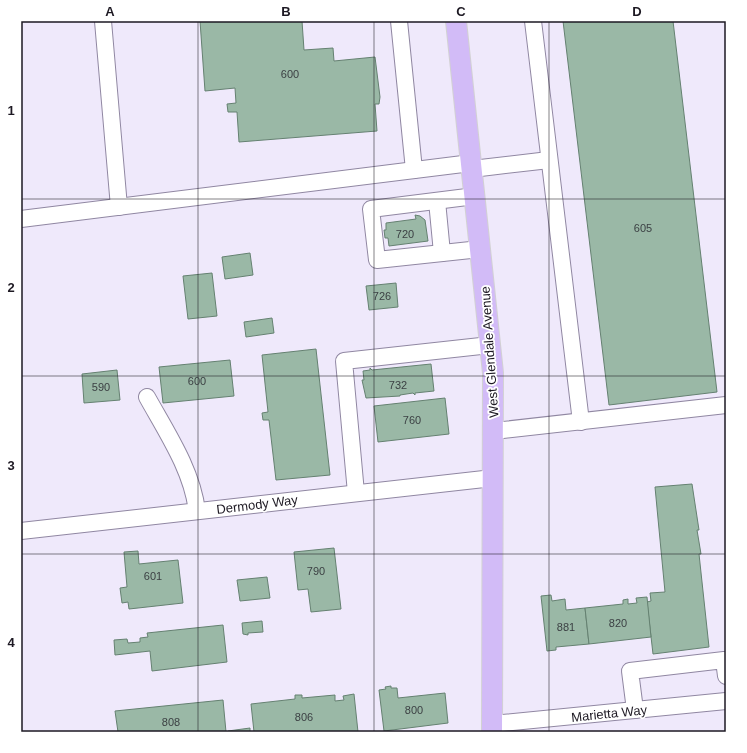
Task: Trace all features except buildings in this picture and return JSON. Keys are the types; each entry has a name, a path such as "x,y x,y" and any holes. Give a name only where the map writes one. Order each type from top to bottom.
{"main road":[{"name":"West Glendale Avenue","path":"456,21 493,380 492,728"}],"street":[{"path":"103,21 118,207"},
{"path":"399,21 414,170"},
{"path":"533,21 581,422"},
{"path":"21,219 414,170 549,160"},
{"path":"475,196 371,209 377,260 480,249"},
{"path":"437,201 442,253"},
{"path":"356,493 344,361 490,346"},
{"path":"147,397 177,451 195,496 197,511"},
{"path":"494,431 726,404"},
{"name":"Dermody Way","path":"21,531 493,478"},
{"path":"635,710 630,671 724,660 726,676"},
{"name":"Marietta Way","path":"492,728 635,710 726,701"}]}
